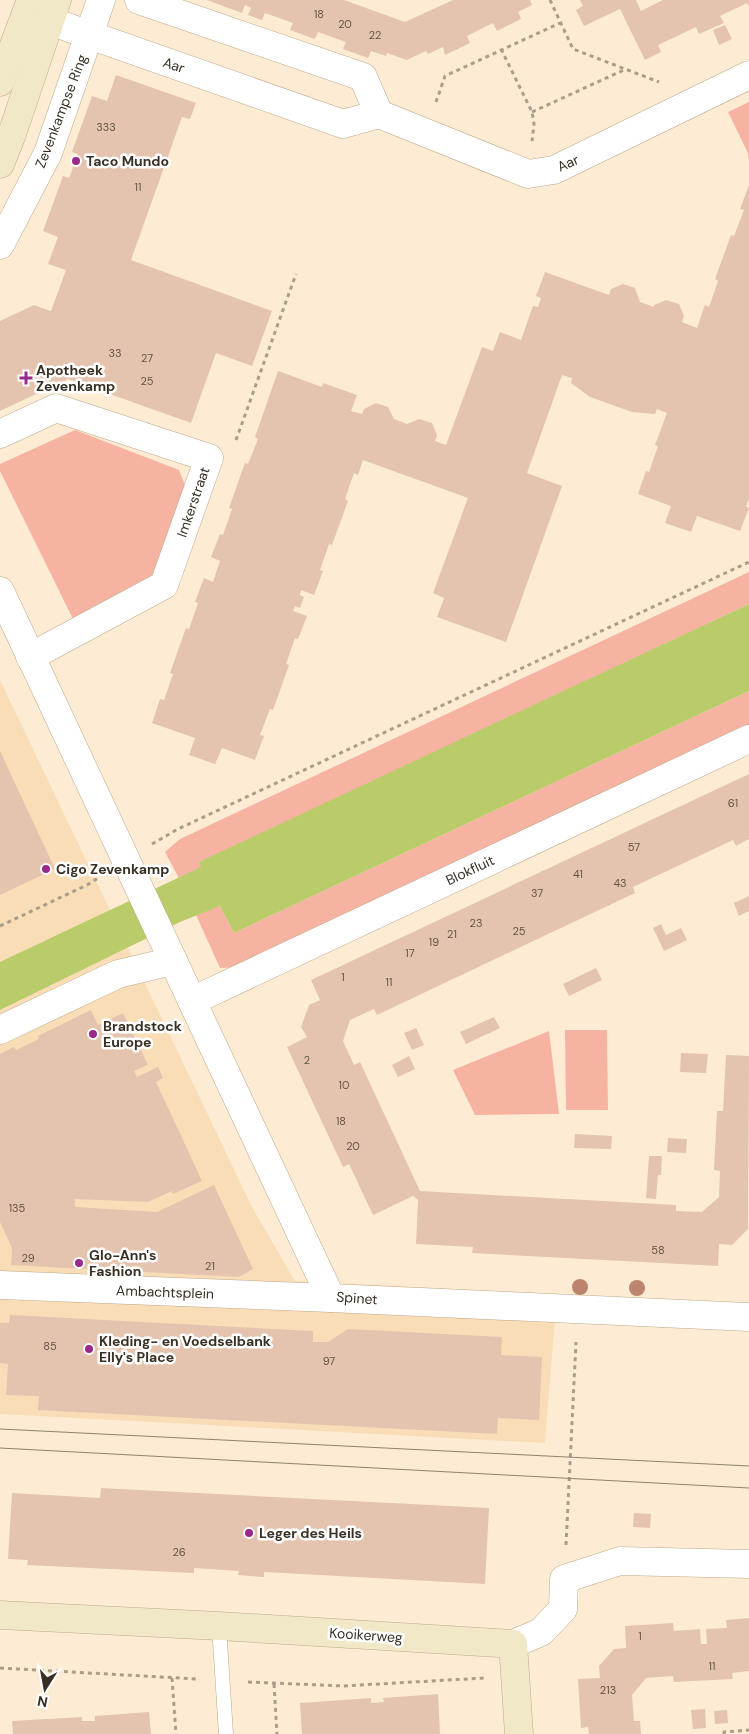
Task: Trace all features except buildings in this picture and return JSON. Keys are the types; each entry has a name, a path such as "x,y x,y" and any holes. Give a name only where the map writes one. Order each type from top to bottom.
{"street":[{"name":"Zevenkampse Ring","path":"0,245 48,153 101,0"},
{"path":"139,0 363,77 380,114 528,174"},
{"name":"Aar","path":"41,9 90,36 343,124 380,114"},
{"path":"0,82 41,9"},
{"path":"0,164 12,134 41,9"},
{"name":"Aar","path":"528,174 554,170 749,75"},
{"name":"Imkerstraat","path":"0,434 56,408 209,458 164,585 30,657"},
{"path":"3,607 30,657 125,859"},
{"name":"Blokfluit","path":"192,1001 749,739"},
{"name":"Spinet","path":"125,859 331,1298 749,1317"},
{"path":"0,1030 167,950"},
{"name":"Ambachtsplein","path":"0,1285 331,1298"},
{"path":"518,1734 513,1644 541,1632 563,1609 564,1579 620,1561 749,1564"},
{"name":"Kooikerweg","path":"0,1615 513,1644"}],"lane":[{"path":"219,1626 226,1734"}],"path":[{"path":"550,0 573,50 703,98"},
{"path":"425,133 445,76 560,23"},
{"path":"502,49 532,112 534,124 528,174"},
{"path":"532,112 626,69"},
{"path":"209,458 237,439 296,274"},
{"path":"0,926 88,885 125,859 178,829 749,562"},
{"path":"564,1579 578,1309"},
{"path":"0,1668 274,1684 343,1686 515,1676"},
{"path":"172,1678 176,1734"},
{"path":"274,1684 277,1734"},
{"path":"724,1734 724,1732 749,1730"}],"shaded area":[{"path":"749,102 749,161 748,153 728,112"},
{"path":"75,430 179,470 189,495 156,583 74,621 0,471 0,464"},
{"path":"749,572 749,604 200,863 202,867 179,878 165,852 180,839"},
{"path":"749,604 749,691 234,933 220,906 180,922 0,1010 0,962 201,867 199,862"},
{"path":"0,680 252,1207 295,1281 557,1294 545,1443 0,1414"},
{"path":"749,691 749,728 242,967 220,968 196,915 220,906 234,933"},
{"path":"565,1030 607,1030 608,1110 566,1110"},
{"path":"549,1031 559,1114 475,1115 453,1070"}],"tram line":[{"path":"0,1429 749,1466"},
{"path":"0,1448 749,1488"}],"place":[{"name":"Taco Mundo","path":"76,161"},
{"name":"Apotheek Zevenkamp","path":"26,378"},
{"name":"Cigo Zevenkamp","path":"46,869"},
{"name":"Brandstock Europe","path":"93,1034"},
{"name":"Glo-Ann's Fashion","path":"79,1263"},
{"name":"Kleding- en Voedselbank Elly's Place","path":"89,1349"},
{"name":"Leger des Heils","path":"249,1533"}]}
